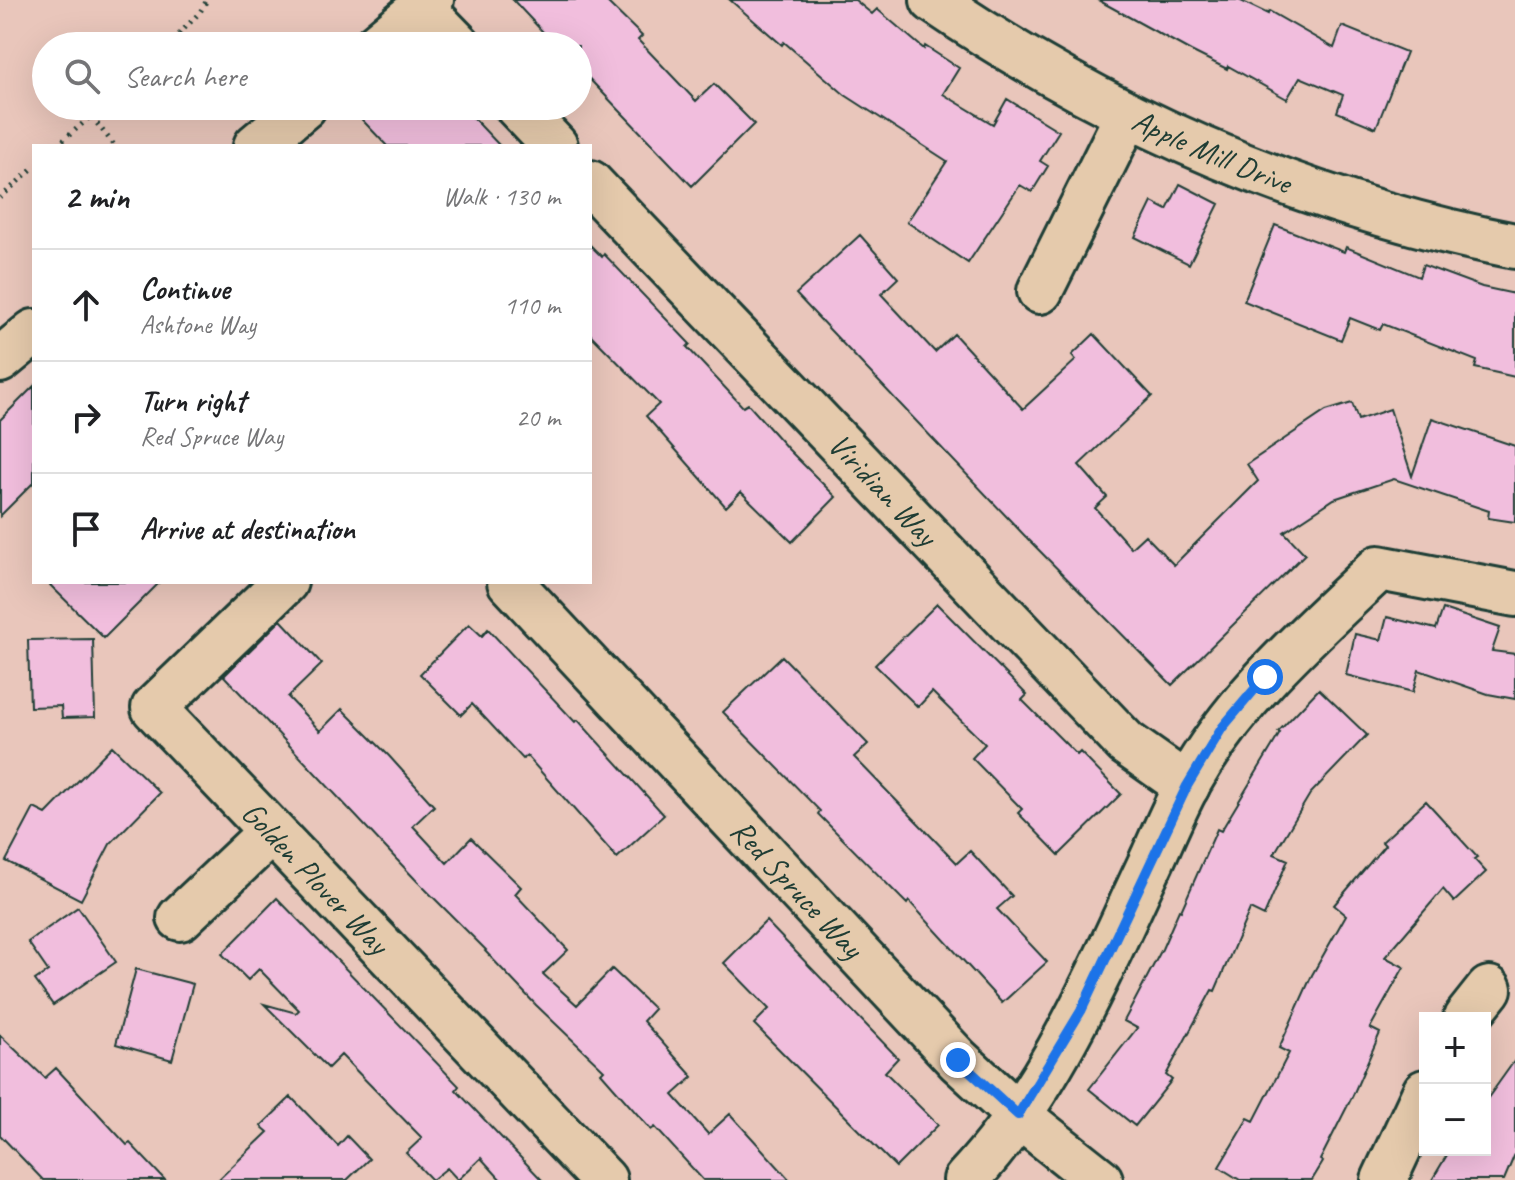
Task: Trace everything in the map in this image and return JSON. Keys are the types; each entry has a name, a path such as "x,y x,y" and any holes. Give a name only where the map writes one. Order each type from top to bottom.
{"street":[{"name":"Apple Mill Drive","path":"933,0 999,44 1127,116 1262,175 1378,214 1515,246"},
{"path":"393,32 427,4 448,32"},
{"path":"1040,291 1127,116"},
{"path":"258,144 287,120"},
{"path":"530,120 553,144"},
{"name":"Viridian Way","path":"592,185 1126,743 1187,786"},
{"path":"0,360 32,334"},
{"path":"966,1180 1018,1115 1081,1011 1187,786 1222,728 1265,677 1379,568 1515,594"},
{"name":"Golden Plover Way","path":"283,584 154,708 604,1180"},
{"name":"Red Spruce Way","path":"512,584 958,1060 1018,1115 1100,1180"},
{"path":"180,918 271,832"},
{"path":"1384,1180 1419,1105"}],"path":[{"path":"181,32 207,0"},
{"path":"59,144 86,120"},
{"path":"94,120 113,144"},
{"path":"0,198 32,169"}],"building":[{"path":"513,0 605,0 642,36 638,40 696,101 714,84 754,124 692,186 592,82 592,32 543,32"},
{"path":"730,0 855,0 872,14 877,9 924,49 925,46 959,68 943,94 993,124 1007,99 1059,131 1040,161 1048,166 1032,192 1020,185 968,263 907,222 947,161 845,95"},
{"path":"1098,0 1239,0 1268,14 1269,11 1334,48 1342,26 1406,52 1376,128 1337,112 1343,95 1300,77 1287,99"},
{"path":"362,120 475,120 498,144 385,144"},
{"path":"1180,184 1219,204 1189,264 1135,237 1152,202 1167,210"},
{"path":"1275,225 1344,252 1346,247 1419,277 1423,265 1482,287 1515,294 1515,377 1475,368 1477,361 1383,324 1380,330 1350,318 1341,340 1244,301"},
{"path":"860,235 898,278 881,294 935,352 954,334 1023,409 1076,360 1072,355 1094,334 1152,396 1079,465 1107,497 1095,508 1131,548 1145,535 1174,565 1258,481 1247,464 1326,411 1352,403 1358,420 1390,409 1412,476 1432,418 1515,446 1515,522 1488,518 1489,511 1394,479 1334,499 1284,532 1305,554 1172,685 1024,535 796,294"},
{"path":"592,247 602,257 604,254 690,344 687,347 743,407 748,404 836,497 792,542 741,492 726,507 646,416 659,404 592,336"},
{"path":"32,388 32,484 0,516 0,420"},
{"path":"49,584 158,584 104,638"},
{"path":"937,604 1027,695 1022,700 1121,794 1059,855 1018,813 1022,809 972,758 985,744 932,692 918,707 875,665"},
{"path":"1443,609 1500,628 1492,651 1515,654 1515,699 1488,694 1419,670 1413,692 1346,675 1355,634 1381,640 1387,617 1436,629"},
{"path":"281,620 322,664 288,697 320,731 342,709 389,756 434,806 413,826 447,863 471,838 521,887 515,894 568,950 543,974 577,1005 612,969 654,1009 643,1021 693,1077 673,1095 708,1134 730,1114 790,1180 703,1180 655,1127 651,1130 601,1073 604,1070 536,1005 224,676"},
{"path":"469,624 482,636 488,629 575,722 578,720 664,815 617,858 527,756 523,759 472,704 461,715 420,674"},
{"path":"93,639 95,717 62,718 61,706 30,707 28,640"},
{"path":"782,656 868,744 854,757 957,863 970,851 1012,896 997,909 1047,962 1002,1003 909,901 907,904 818,814 820,811 723,712"},
{"path":"1319,689 1367,735 1310,794 1274,854 1288,860 1264,916 1250,909 1215,991 1212,990 1166,1075 1172,1080 1135,1126 1089,1089 1137,1028 1124,1021 1181,911 1217,829 1221,831 1278,732"},
{"path":"112,746 160,793 110,844 81,900 6,861 34,808 46,814"},
{"path":"1426,801 1477,857 1474,859 1486,872 1454,902 1443,889 1385,957 1404,967 1370,1028 1380,1033 1320,1160 1323,1162 1312,1180 1240,1180 1219,1167 1248,1118 1254,1121 1289,1053 1279,1048 1312,975 1346,915 1334,905 1385,845 1382,842"},
{"path":"277,898 459,1086 456,1090 542,1180 501,1180 481,1158 458,1180 447,1168 432,1180 406,1153 422,1138 341,1055 328,1068 264,1004 296,1013 299,1010 259,969 248,980 222,954"},
{"path":"78,907 116,962 53,1005 35,980 48,971 28,942"},
{"path":"766,921 898,1058 885,1072 938,1125 896,1167 754,1024 769,1009 724,963"},
{"path":"136,969 193,984 172,1060 116,1044"},
{"path":"0,1035 45,1078 56,1068 127,1145 130,1143 165,1180 43,1180 0,1135"},
{"path":"1515,1060 1515,1154 1504,1180 1432,1180 1446,1156 1491,1156 1491,1094"},
{"path":"291,1097 338,1146 347,1136 369,1159 347,1180 218,1180 268,1132 261,1126"}],"route":[{"path":"958,1060 1018,1115 1081,1011 1187,786 1222,728 1265,677"}]}
